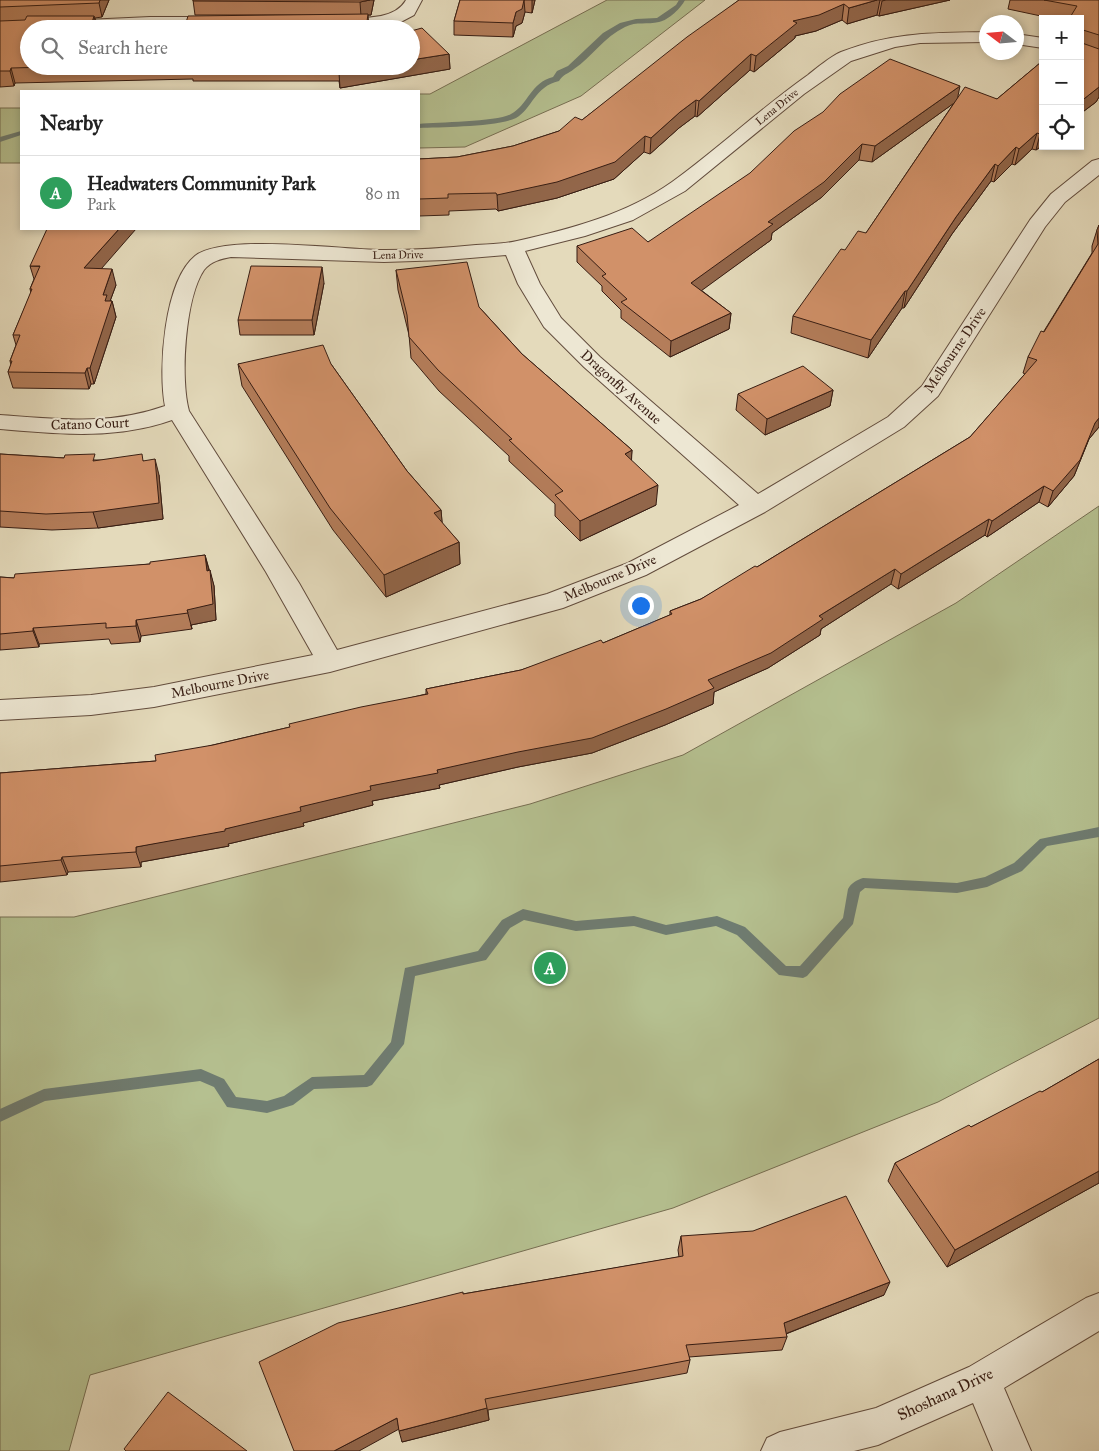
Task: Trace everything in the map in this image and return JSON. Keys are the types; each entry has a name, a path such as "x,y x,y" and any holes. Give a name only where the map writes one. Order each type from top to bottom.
{"street":[{"path":"392,20 408,11 414,0"},
{"path":"151,20 155,5"},
{"path":"0,29 20,28"},
{"name":"Lena Drive","path":"330,662 307,617 177,410 171,370 175,336 187,282 192,270 214,254 228,250 384,256 446,254 512,248 578,232 626,216 678,187 826,68 845,57 892,42 920,38 979,37"},
{"path":"1024,40 1039,43"},
{"name":"Melbourne Drive","path":"0,710 91,705 154,697 330,662 554,601 637,569 756,506 896,422 930,391 1037,224 1058,198 1099,165"},
{"name":"Dragonfly Avenue","path":"512,248 529,284 552,322 592,362 756,506"},
{"name":"Catano Court","path":"0,422 64,426 112,426 140,422 177,410"},
{"name":"Shoshana Drive","path":"780,1451 878,1426 982,1380 1099,1311"},
{"path":"982,1380 1012,1451"}],"green space":[{"path":"607,0 705,0 581,96 465,147 420,148 420,94 430,94"},
{"path":"0,108 20,108 20,163 0,163"},
{"path":"1099,506 1099,1018 938,1102 673,1208 90,1375 69,1451 0,1451 0,917 74,917 530,804 683,755 956,603"}],"building":[{"path":"0,0 100,0 99,3 0,7"},
{"path":"193,0 370,0 360,2"},
{"path":"460,0 524,0 522,9 516,12 513,23 454,21"},
{"path":"739,0 877,0 849,8 844,4 819,15 793,21 797,23 756,56 751,54 699,101 696,100 680,112 651,138 645,136 615,162 557,182 497,195 496,193 448,194 448,198 420,199 420,159 457,157 513,146 559,131 575,117 582,120 687,37"},
{"path":"1044,0 1099,0 1099,35 1084,30 1084,15 1071,15 1077,6"},
{"path":"368,14 367,20 187,20 188,16"},
{"path":"27,16 94,16 93,20 25,20"},
{"path":"20,20 20,68 11,68 10,71 0,71 0,21"},
{"path":"422,28 449,54 420,59 420,29"},
{"path":"1084,44 1099,49 1099,87 1084,99"},
{"path":"890,59 960,86 875,146 862,144 824,182 768,222 773,224 691,283 731,313 671,341 621,302 627,299 602,276 606,274 577,246 632,228 648,242 750,173 794,131 823,112 840,94"},
{"path":"1039,64 1039,134 1037,133 1019,149 1016,147 998,166 995,164 871,340 793,316 841,249 845,250 858,231 866,233 965,87 997,99"},
{"path":"1099,225 1099,418 1095,423 1080,460 1053,491 1044,486 992,521 989,519 901,574 895,569 819,616 823,619 771,653 708,680 714,688 592,738 518,752 437,770 438,773 370,786 371,790 300,807 301,811 225,829 225,831 136,847 136,852 62,857 61,860 0,866 0,773 156,761 155,755 213,745 290,727 289,724 428,694 426,689 521,670 601,640 603,643 672,614 670,611 701,599 755,566 757,567 970,437 1037,360 1028,357 1041,331 1044,332 1098,244 1097,230"},
{"path":"47,230 118,230 84,268 112,269 103,295 107,295 105,301 112,301 90,368 87,368 85,373 8,372 20,335 13,335 40,266 30,266"},
{"path":"467,262 479,307 522,354 632,450 625,454 658,485 580,521 555,495 563,491 509,440 512,439 438,370 409,337 407,315 396,270"},
{"path":"251,266 322,267 312,320 238,320"},
{"path":"323,345 331,364 407,471 441,510 434,513 459,542 384,575 330,508 238,364"},
{"path":"803,366 833,390 767,419 738,394"},
{"path":"0,454 64,458 65,455 95,454 93,461 142,454 143,461 155,459 159,503 93,512 46,514 0,511"},
{"path":"205,555 207,571 210,570 213,604 187,610 188,613 136,620 136,626 106,628 106,623 33,628 33,631 0,634 0,577 14,578 15,574 150,564 150,562"},
{"path":"1099,1059 1099,1171 955,1250 895,1163 969,1125 971,1127 1040,1091 1042,1092"},
{"path":"846,1196 890,1282 784,1323 787,1337 686,1345 690,1360 485,1399 487,1408 399,1431 397,1418 334,1451 294,1451 259,1362 338,1323 463,1292 463,1294 683,1256 681,1236 753,1231"},
{"path":"168,1392 247,1451 126,1451 124,1449"}],"waterway":[{"path":"420,126 496,121 514,116 546,81 556,79 560,73 571,68 606,35 623,25 638,20 659,20 679,6 682,0"},
{"path":"0,140 20,133"},
{"path":"0,1116 44,1095 201,1075 219,1083 232,1103 267,1107 288,1101 312,1083 367,1081 397,1044 409,972 482,956 506,924 523,914 576,926 634,921 666,930 717,921 741,931 783,971 803,972 849,920 854,889 863,883 957,888 987,882 1018,867 1044,842 1099,832"}],"place":[{"name":"Headwaters Community Park","path":"550,968"}]}
